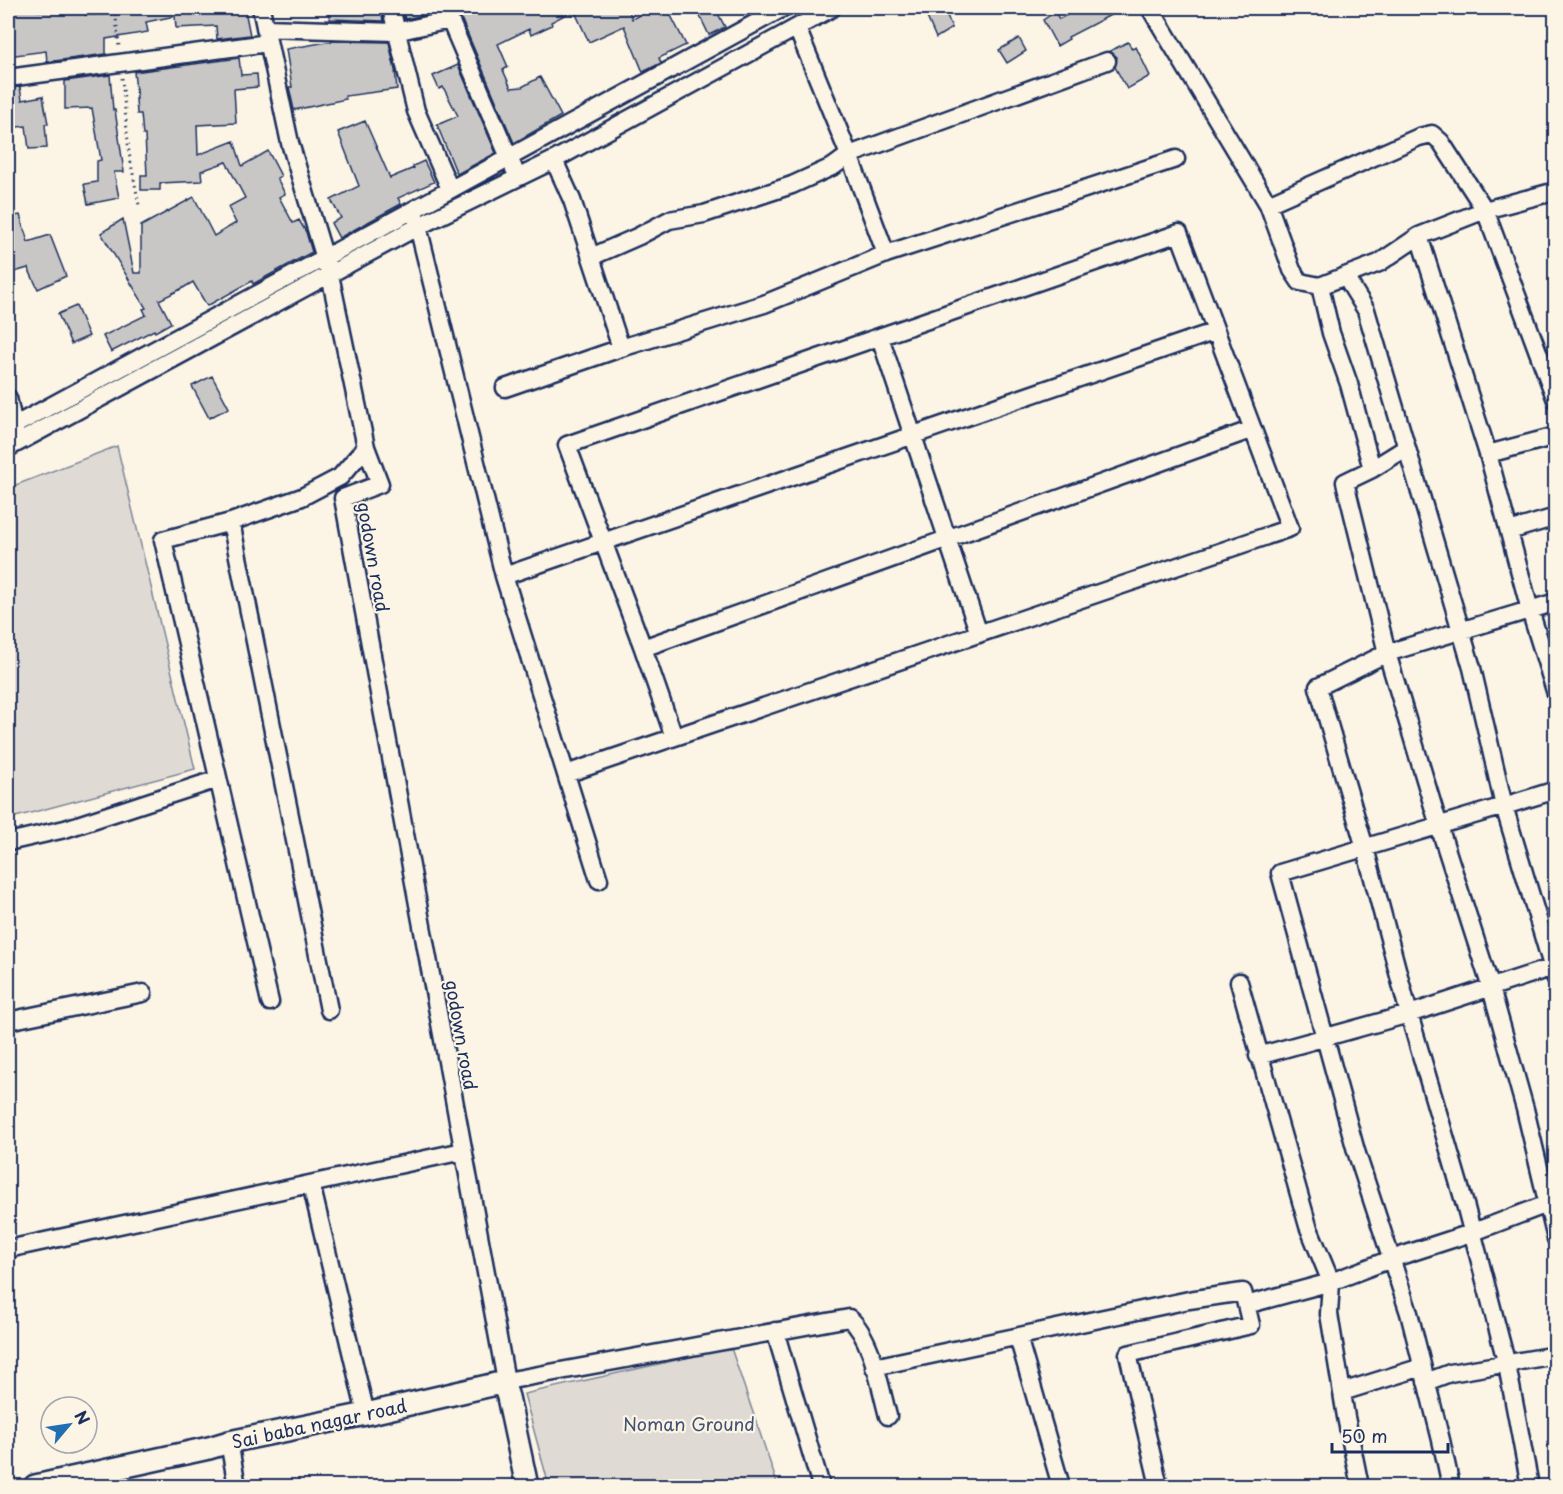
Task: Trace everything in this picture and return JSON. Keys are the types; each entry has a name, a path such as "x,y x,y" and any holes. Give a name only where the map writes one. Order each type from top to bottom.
{"main road":[{"name":"Sai baba nagar road","path":"35,1486 74,1482 229,1442 496,1384 505,1385"},
{"path":"505,1385 527,1486"}],"street":[{"name":"godown road","path":"261,8 290,143 330,275 366,447 380,484 343,498 505,1385"},
{"path":"391,8 416,111 450,189"},
{"path":"11,427 783,8"},
{"path":"8,398 13,446 419,226 554,160 832,8"},
{"path":"1150,8 1268,204 1292,270 1300,282 1320,286 1379,263 1419,236 1485,210 1556,191"},
{"path":"8,78 121,63 267,36 396,31 450,20 518,178"},
{"path":"797,28 849,155 886,254"},
{"path":"591,257 669,220 704,213 792,185 834,166 849,155 1107,60"},
{"path":"1268,204 1419,136 1432,134 1440,142 1485,210 1556,400"},
{"path":"505,388 621,348 764,304 886,254 1176,159"},
{"path":"554,160 572,200 621,348"},
{"path":"413,208 504,576 599,880"},
{"path":"566,774 674,738 1290,528 1179,233 567,445 674,738"},
{"path":"1419,236 1488,454 1530,610 1556,694"},
{"path":"1258,1056 1554,971 1504,806 1472,668 1366,310 1345,276"},
{"path":"1320,286 1331,333 1349,384 1372,469"},
{"path":"504,576 1216,331"},
{"path":"880,337 979,634"},
{"path":"643,648 1253,429"},
{"path":"1488,454 1556,436"},
{"path":"270,1002 163,540 231,522 302,497 340,477 366,447"},
{"path":"1406,448 1345,482 1387,653 1491,988 1551,1202 1556,1239"},
{"path":"1509,531 1556,517"},
{"path":"231,522 329,1011"},
{"path":"1530,1486 1507,1365 1466,1208 1408,1014 1365,848 1318,687 1387,653 1556,602"},
{"path":"8,842 65,829 218,779"},
{"path":"1451,1486 1409,1313 1356,1151 1280,873 1556,790"},
{"path":"1239,982 1258,1056 1308,1226 1331,1282 1329,1314 1360,1486"},
{"path":"8,1021 143,993"},
{"path":"8,1250 463,1151"},
{"path":"311,1184 366,1414"},
{"path":"1246,1305 1331,1282 1551,1202"},
{"path":"874,1367 1189,1300 1243,1292 1251,1325 1128,1354 1159,1486"},
{"path":"505,1385 849,1318 858,1325 865,1338 888,1416"},
{"path":"775,1331 821,1486"},
{"path":"1018,1337 1061,1486"},
{"path":"1342,1392 1424,1374 1450,1373 1507,1365 1556,1355"},
{"path":"229,1442 237,1486"}],"path":[{"path":"115,8 129,153 138,205"}],"green space":[{"path":"117,446 195,769 8,819 8,488"},
{"name":"Noman Ground","path":"731,1348 778,1486 549,1486 524,1394"}],"building":[{"path":"11,8 42,11 42,8 84,8 85,15 125,14 124,8 220,8 221,13 245,10 250,35 217,39 216,26 176,28 175,16 146,22 148,32 106,39 106,54 47,62 46,51 8,56"},
{"path":"328,8 381,8 383,21 330,19"},
{"path":"402,8 443,8 433,13 405,19"},
{"path":"454,8 628,8 632,19 654,8 667,8 686,45 659,58 661,63 643,72 624,26 589,42 574,10 551,22 552,25 531,35 529,29 498,44 508,67 503,70 511,88 522,87 540,77 561,116 514,143 460,16"},
{"path":"696,8 715,8 725,27 709,35"},
{"path":"923,8 944,8 952,28 936,38"},
{"path":"1081,8 1124,8 1068,37 1069,39 1057,46 1043,20 1055,12 1059,19"},
{"path":"1019,38 1026,51 1007,63 999,50"},
{"path":"333,41 389,42 397,89 345,96 346,99 294,110 289,87 292,87 286,49"},
{"path":"1128,42 1132,49 1136,47 1150,76 1127,89 1115,67 1117,57 1110,51"},
{"path":"239,58 241,75 257,74 258,87 234,89 236,123 197,125 198,155 234,141 242,166 268,151 281,176 277,178 285,194 279,197 293,223 299,220 306,232 312,252 207,306 193,282 159,300 171,323 111,352 103,336 146,315 143,309 146,308 101,233 123,219 134,273 141,273 141,226 194,197 214,236 236,223 228,207 245,198 226,162 201,171 202,181 160,183 160,190 141,190 141,175 147,175 145,135 143,135 141,114 137,114 134,72"},
{"path":"458,65 496,153 457,174 437,125 458,116 443,87 439,89 433,76"},
{"path":"110,75 113,110 115,110 124,172 114,172 119,198 88,204 84,184 97,182 97,161 101,160 92,108 65,109 65,81"},
{"path":"20,87 22,100 43,96 48,124 45,124 47,148 29,149 26,126 8,128 8,88"},
{"path":"365,121 390,178 424,161 434,182 398,198 401,204 339,238 331,223 341,218 331,200 359,186 338,132"},
{"path":"20,215 28,242 50,235 66,276 38,289 28,268 8,274 8,249 15,247 8,217"},
{"path":"76,306 89,336 71,344 58,314"},
{"path":"212,376 229,408 209,418 192,386"}]}
